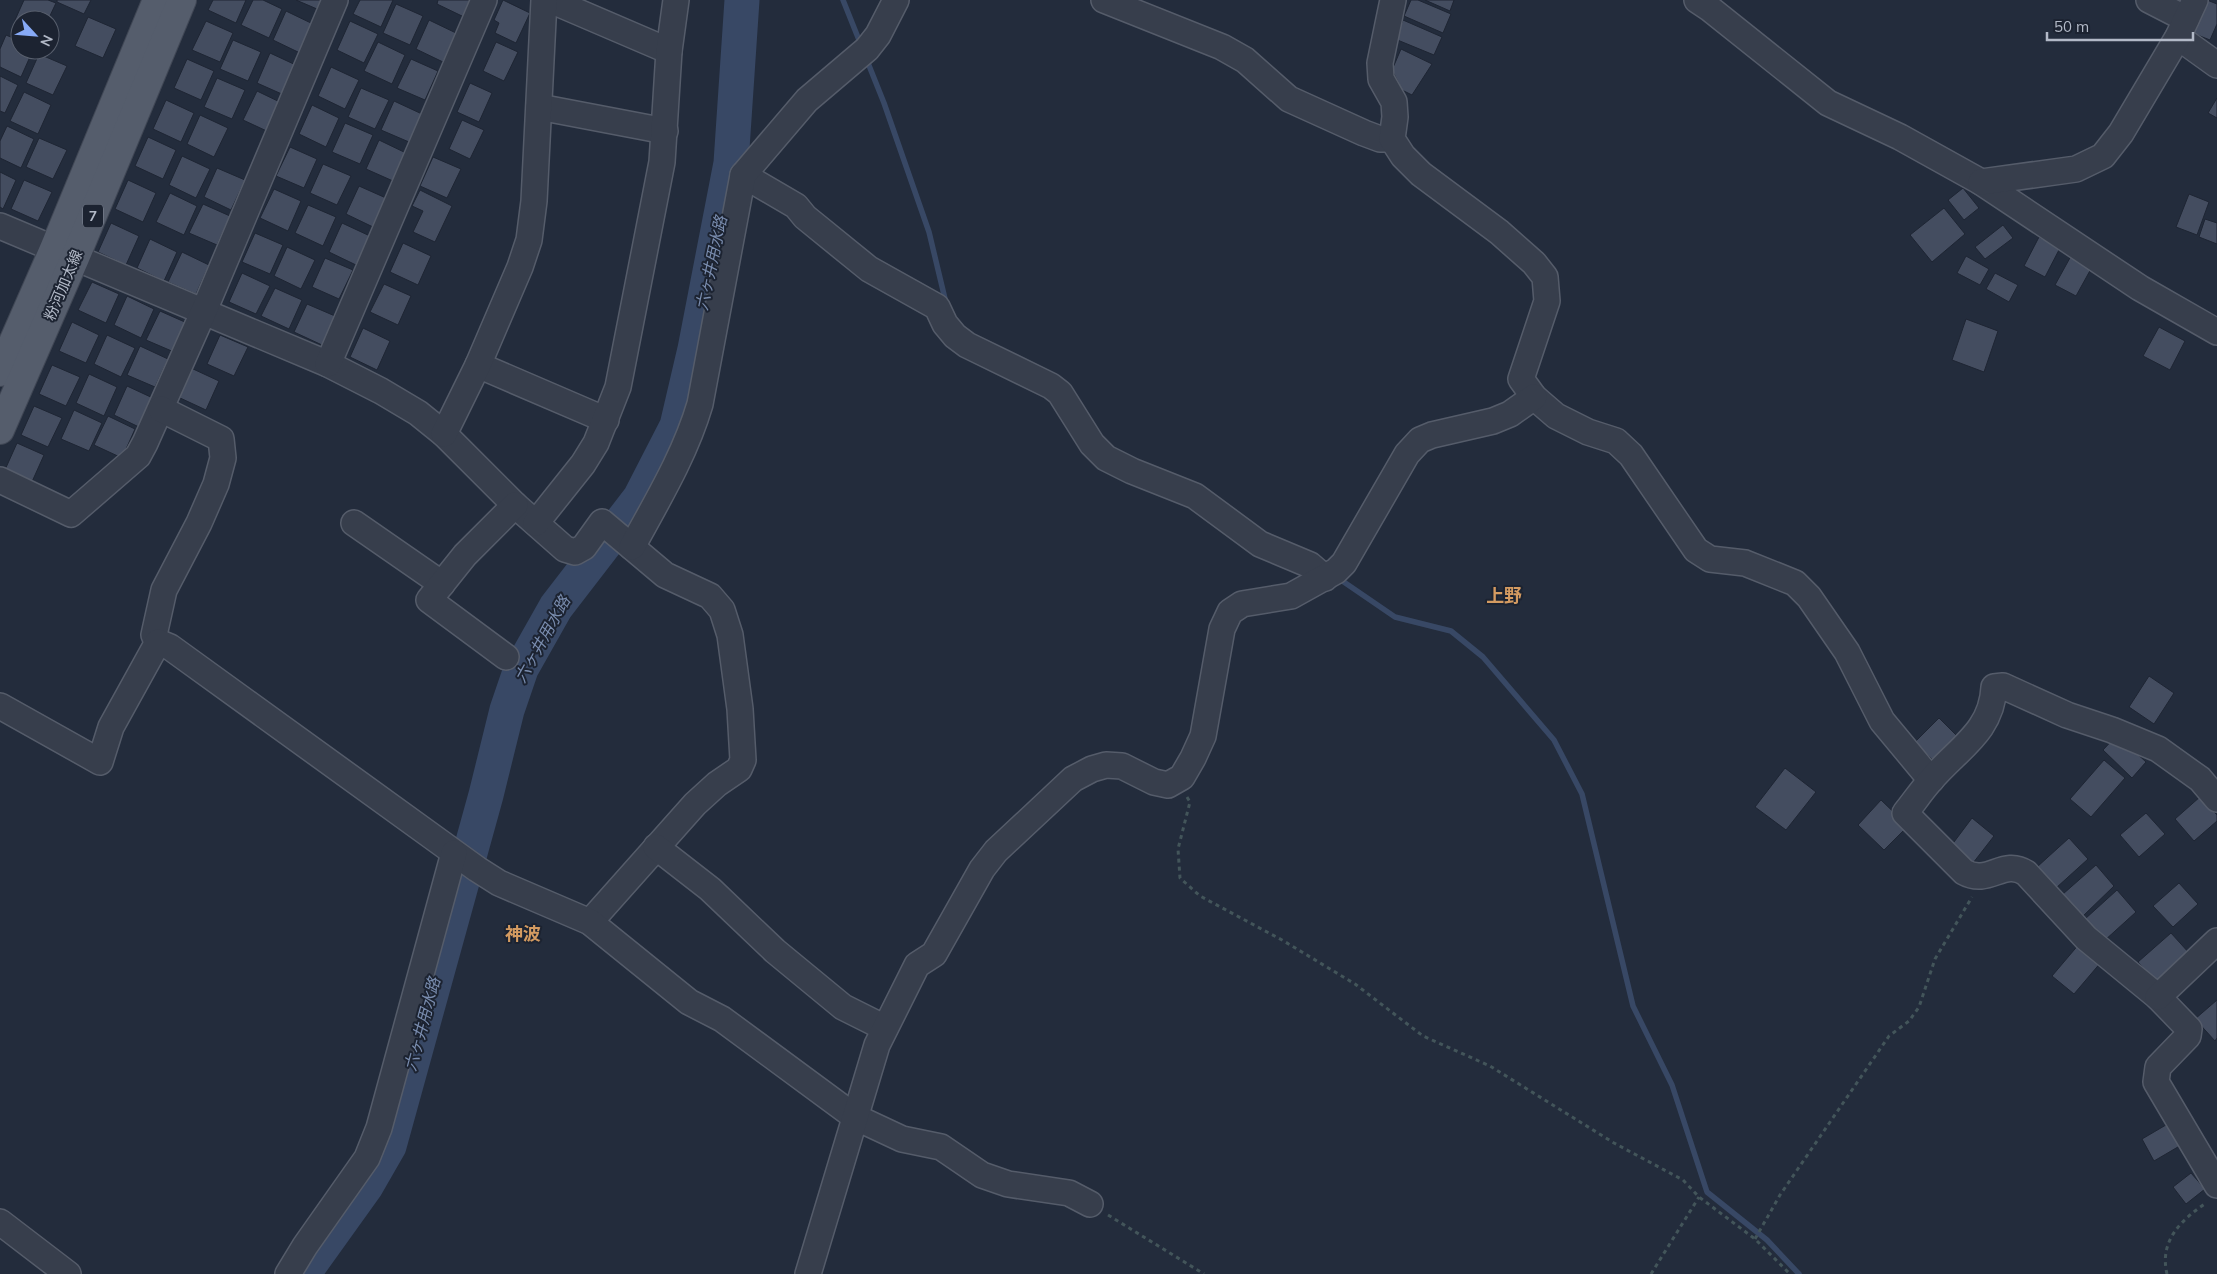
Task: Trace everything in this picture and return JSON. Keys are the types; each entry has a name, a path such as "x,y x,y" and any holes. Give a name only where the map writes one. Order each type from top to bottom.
{"main road":[{"name":"粉河加太線","path":"0,430 157,0"},
{"name":"粉河加太線","path":"0,372 64,254 182,0"}],"street":[{"path":"0,480 71,514 138,456 203,313 335,0"},
{"path":"328,364 484,0"},
{"path":"444,434 478,364 520,267 529,240 534,201 544,0"},
{"path":"550,0 669,51"},
{"path":"536,523 583,464 606,420 618,386 662,162 669,51 676,0"},
{"path":"621,538 666,484 693,429 700,404 743,175 806,100 862,52 878,35 896,0"},
{"path":"1104,0 1222,47 1245,60 1289,98 1364,133 1380,139 1392,139"},
{"path":"1393,0 1380,62 1381,79 1394,102 1395,117 1392,139 1403,156 1421,174 1499,232 1534,263 1545,277 1547,301 1521,378 1534,397 1556,416 1588,432 1616,442 1631,455 1696,550 1710,559 1745,563 1795,583 1809,596 1847,652 1882,721 1931,780"},
{"path":"1697,0 1828,103 1900,137 1981,182 2140,288 2217,332"},
{"path":"2149,0 2187,19 2217,66"},
{"path":"1981,182 2076,169 2103,156 2121,133 2187,19"},
{"path":"539,107 665,131"},
{"path":"743,175 796,206 805,217 868,269 938,307 945,324 955,336 967,345 1051,386 1060,393 1092,444 1106,458 1132,471 1195,496 1260,544 1329,575"},
{"path":"0,226 328,364 381,391 418,413 444,434 516,506 565,549 575,552 584,547 602,522 665,575 710,596 722,610 730,635 740,709 743,760 739,769 717,784 695,804 590,922"},
{"path":"478,364 606,420"},
{"path":"808,1274 877,1045 917,964 934,954 982,869 996,851 1073,779 1092,769 1106,765 1122,766 1154,782 1168,785 1182,778 1202,736 1222,629 1230,612 1242,604 1291,596 1329,575 1344,563 1407,454 1420,440 1432,435 1493,421 1510,414 1534,397"},
{"path":"161,409 221,439 223,458 216,484 199,523 164,590 154,636 158,642 170,647 464,860 499,883 590,922 689,1002 722,1019 855,1117 902,1139 941,1147 982,1175 1008,1184 1070,1193 1090,1204"},
{"path":"506,657 429,600 464,555 516,506"},
{"path":"354,523 442,584"},
{"path":"0,706 100,762 112,727 158,642"},
{"path":"2214,1192 2156,1082 2158,1067 2188,1036 2189,1029 2158,997 2086,938 2026,873 2018,867 2009,867 1983,877 1972,876 1964,872 1905,813 1931,780 1976,735 1987,720 1993,700 1994,688 2003,686 2067,715 2112,730 2158,749 2200,779 2217,799"},
{"path":"656,847 710,889 775,951 844,1007 885,1028"},
{"path":"288,1274 305,1246 367,1158 464,860"},
{"path":"2158,997 2217,941"},
{"path":"0,1222 68,1274"}],"path":[{"path":"1176,780 1190,802 1178,849 1180,878 1200,896 1282,940 1355,984 1423,1036 1490,1066 1614,1143 1684,1180 1699,1197 1756,1237 1790,1274"},
{"path":"1756,1237 1780,1195 1889,1036 1909,1021 1919,1007 1935,959 1983,877"},
{"path":"2168,1274 2165,1249 2176,1230 2214,1192"},
{"path":"1651,1274 1699,1197"},
{"path":"1090,1204 1204,1274"}],"building":[{"path":"24,0 48,0 56,3 53,10 20,10"},
{"path":"57,0 91,0 84,14 57,2"},
{"path":"213,0 246,0 236,23 208,10"},
{"path":"253,0 263,0 282,9 269,38 241,25"},
{"path":"296,0 321,0 317,9"},
{"path":"360,0 393,0 381,27 353,14"},
{"path":"438,0 472,0 464,17 437,4"},
{"path":"503,0 530,13 516,43 495,33 499,23 494,20"},
{"path":"1411,0 1418,0 1451,14 1443,33 1404,16"},
{"path":"1425,0 1454,0 1450,11"},
{"path":"2207,0 2217,4 2217,24 2210,40 2190,32"},
{"path":"396,4 423,16 410,45 383,33"},
{"path":"286,11 313,24 300,53 273,40"},
{"path":"88,17 116,29 103,58 75,46"},
{"path":"429,20 456,33 443,62 416,49"},
{"path":"1403,20 1442,37 1434,55 1395,39"},
{"path":"206,21 233,33 220,62 192,50"},
{"path":"350,21 378,34 364,63 337,50"},
{"path":"6,35 10,37 10,60 29,60 21,77 0,67 0,49"},
{"path":"233,40 261,52 248,81 220,69"},
{"path":"378,42 405,55 392,84 364,71"},
{"path":"496,42 518,52 504,81 483,71"},
{"path":"1401,49 1432,64 1412,95 1402,90 1392,70"},
{"path":"270,53 298,66 284,95 257,83"},
{"path":"187,59 214,71 201,100 174,88"},
{"path":"411,59 438,71 425,100 397,88"},
{"path":"36,60 53,60 67,66 53,95 26,83"},
{"path":"331,67 359,80 345,109 318,96"},
{"path":"0,76 18,85 5,113 0,111"},
{"path":"217,78 245,90 232,119 204,107"},
{"path":"470,83 492,93 479,122 457,112"},
{"path":"361,88 389,100 375,129 348,117"},
{"path":"257,91 284,104 271,133 243,120"},
{"path":"24,92 51,105 38,134 10,121"},
{"path":"2217,98 2217,118 2208,113"},
{"path":"166,100 194,113 181,142 153,129"},
{"path":"394,101 422,114 409,142 381,130"},
{"path":"312,105 339,118 326,147 299,134"},
{"path":"200,115 228,128 214,157 187,144"},
{"path":"462,120 484,130 470,159 449,149"},
{"path":"345,123 373,135 360,164 332,152"},
{"path":"7,126 34,139 21,168 0,158 0,141"},
{"path":"148,137 176,150 163,179 135,166"},
{"path":"39,138 67,150 53,179 26,167"},
{"path":"379,140 406,153 393,181 366,169"},
{"path":"290,147 317,159 304,188 276,176"},
{"path":"182,156 210,169 196,198 169,185"},
{"path":"433,157 461,169 447,198 420,186"},
{"path":"323,164 351,176 337,205 310,193"},
{"path":"217,168 245,180 231,210 204,197"},
{"path":"0,172 16,180 3,209 0,207"},
{"path":"24,180 52,192 38,221 11,209"},
{"path":"128,180 156,193 143,222 115,209"},
{"path":"359,186 386,198 373,227 346,214"},
{"path":"1963,188 1979,208 1964,220 1948,200"},
{"path":"274,189 301,201 288,231 260,218"},
{"path":"420,190 452,206 435,242 413,232 423,211 412,206"},
{"path":"170,193 197,206 184,235 156,222"},
{"path":"2189,194 2209,202 2197,235 2176,227"},
{"path":"203,204 230,216 217,245 189,233"},
{"path":"308,205 336,217 323,246 295,233"},
{"path":"1944,208 1965,234 1932,262 1910,235"},
{"path":"2205,219 2217,223 2217,244 2199,237"},
{"path":"111,223 139,236 126,265 98,252"},
{"path":"342,223 370,236 356,265 329,252"},
{"path":"2003,225 2013,238 1985,259 1975,247"},
{"path":"255,233 283,245 270,274 242,262"},
{"path":"2039,237 2060,248 2045,277 2024,266"},
{"path":"150,239 177,252 164,281 137,268"},
{"path":"403,243 431,256 418,285 390,272"},
{"path":"287,247 315,260 301,289 274,276"},
{"path":"182,252 209,265 196,294 168,282"},
{"path":"1966,256 1989,269 1980,285 1957,273"},
{"path":"2071,256 2092,267 2076,296 2055,285"},
{"path":"325,258 353,270 339,299 312,287"},
{"path":"242,273 270,286 256,314 229,302"},
{"path":"1995,273 2018,285 2009,302 1986,289"},
{"path":"92,282 119,294 106,323 78,310"},
{"path":"384,284 411,296 398,325 370,312"},
{"path":"275,288 302,300 289,329 261,316"},
{"path":"127,296 154,309 141,338 114,325"},
{"path":"307,304 335,316 322,345 294,332"},
{"path":"160,311 187,323 174,352 146,340"},
{"path":"1966,319 1998,331 1984,372 1952,360"},
{"path":"72,322 99,335 86,363 59,351"},
{"path":"2159,327 2185,341 2170,370 2143,356"},
{"path":"363,328 390,341 377,370 350,357"},
{"path":"107,335 135,348 121,377 94,364"},
{"path":"220,335 248,347 234,376 207,364"},
{"path":"140,346 168,359 155,387 127,375"},
{"path":"52,365 80,377 66,406 39,394"},
{"path":"191,368 219,381 206,410 178,397"},
{"path":"89,374 117,387 104,416 76,403"},
{"path":"127,386 155,399 141,428 114,415"},
{"path":"34,406 62,418 48,447 21,435"},
{"path":"74,410 102,423 89,451 61,439"},
{"path":"108,416 135,429 122,458 94,445"},
{"path":"17,443 44,455 31,484 4,472"},
{"path":"2149,676 2174,693 2154,724 2129,707"},
{"path":"1939,718 1959,738 1935,762 1915,742"},
{"path":"2117,735 2146,762 2132,778 2103,750"},
{"path":"2104,760 2125,778 2091,817 2070,799"},
{"path":"1785,768 1816,792 1786,830 1755,807"},
{"path":"2201,796 2217,815 2217,821 2194,841 2175,819"},
{"path":"1881,800 1908,826 1884,850 1858,825"},
{"path":"2146,813 2165,834 2139,857 2120,835"},
{"path":"1972,818 1994,836 1973,863 1951,846"},
{"path":"2069,838 2088,859 2056,888 2037,867"},
{"path":"2096,865 2114,886 2083,916 2063,894"},
{"path":"2179,883 2198,904 2173,927 2153,906"},
{"path":"2117,890 2136,912 2104,941 2085,919"},
{"path":"2171,933 2190,954 2157,984 2138,962"},
{"path":"2080,943 2102,961 2074,994 2052,976"},
{"path":"2217,1000 2217,1038 2215,1041 2195,1019"},
{"path":"2171,1122 2183,1144 2154,1161 2142,1139"},
{"path":"2191,1173 2205,1189 2186,1204 2173,1187"}],"waterway":[{"name":"六ヶ井用水路","path":"303,1274 366,1186 389,1146 486,795 507,710 521,669 556,607 640,498 677,426 695,349 731,163 742,0"},
{"path":"843,0 861,45"},
{"path":"866,58 884,103 929,232 946,303"},
{"path":"1338,578 1395,617 1451,631 1483,657 1554,740 1582,794 1633,1006 1672,1085 1707,1192 1767,1240 1799,1274"}],"district":[{"name":"上野","path":"1504,595"},
{"name":"神波","path":"523,933"}]}
